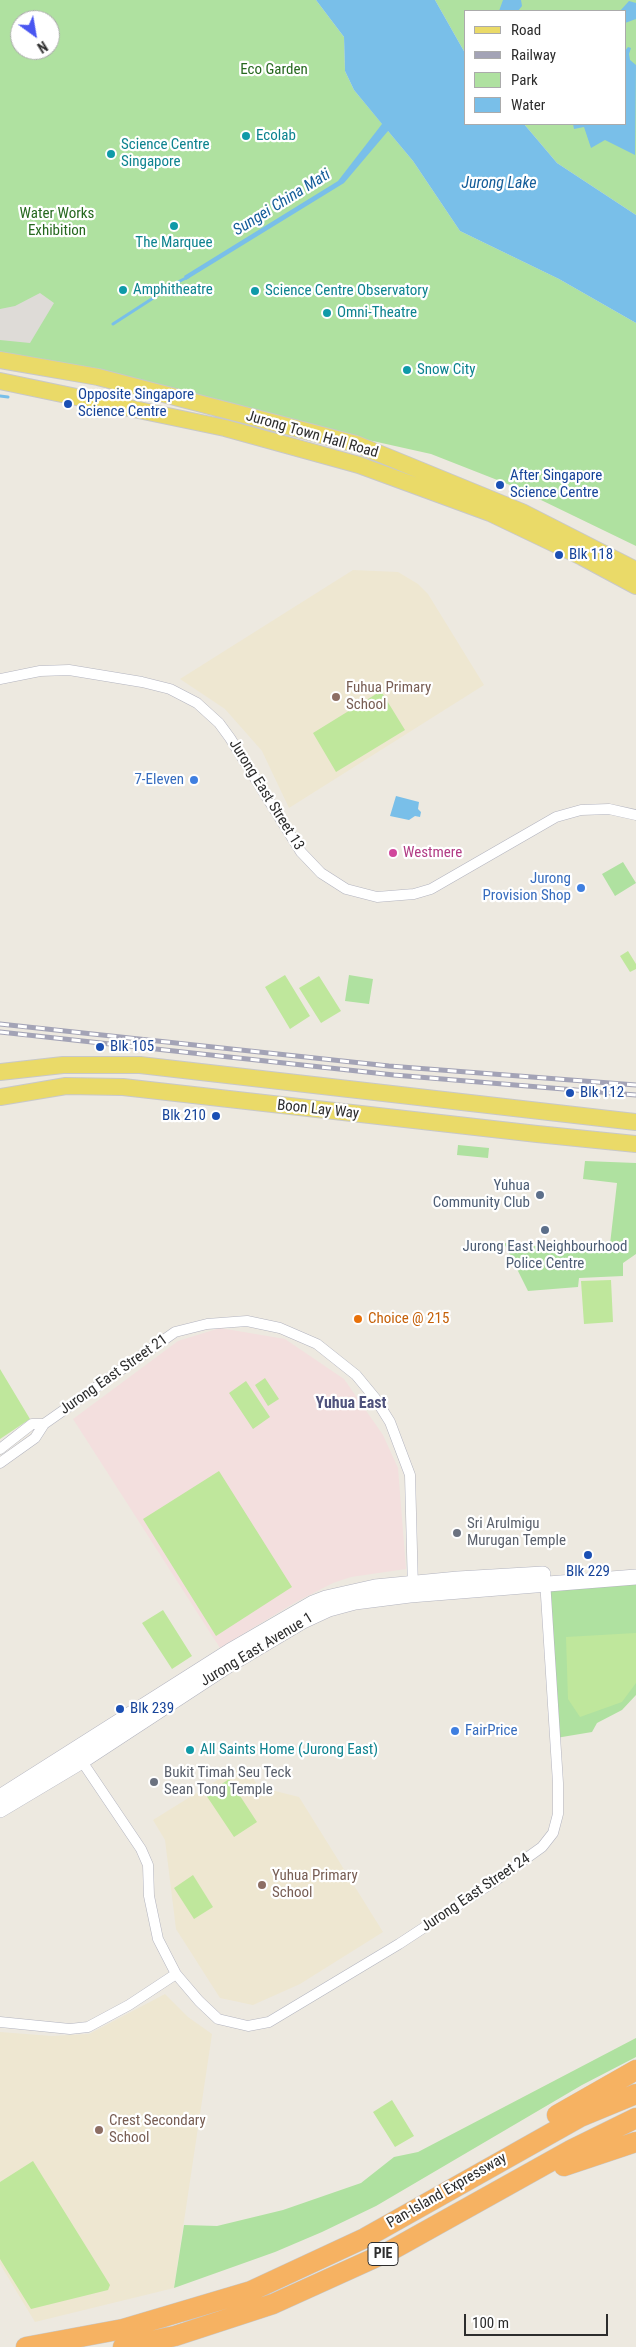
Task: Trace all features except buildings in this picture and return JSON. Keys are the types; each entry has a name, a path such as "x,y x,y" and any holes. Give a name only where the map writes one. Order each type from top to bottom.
{"highway":[{"path":"542,2137 550,2121 555,2116 636,2070"},
{"name":"Pan-Island Expressway","path":"26,2347 123,2329 251,2291 366,2238 580,2116 636,2094"},
{"name":"Pan-Island Expressway","path":"123,2347 175,2336 273,2304 390,2251 467,2210 571,2150 636,2118"},
{"path":"467,2210 484,2205 554,2169 636,2142"}],"main road":[{"name":"Jurong Town Hall Road","path":"0,360 98,377 356,444 636,586"},
{"name":"Jurong Town Hall Road","path":"0,381 225,428 359,465 434,483 522,512 636,570"},
{"name":"Boon Lay Way","path":"0,1072 63,1065 140,1065 636,1122"},
{"name":"Boon Lay Way","path":"0,1097 66,1086 123,1087 636,1144"}],"street":[{"name":"Jurong East Street 13","path":"0,679 40,671 68,670 142,682 170,689 197,703 219,723 230,738 300,852 321,873 346,888 376,897 405,896 431,889 556,818 581,810 609,809 636,815"},
{"name":"Jurong East Street 21","path":"0,1463 34,1438 44,1424 175,1332 207,1324 247,1321 280,1328 317,1344 356,1375 375,1398 390,1422 410,1475 413,1589"},
{"name":"Jurong East Street 21","path":"0,1449 32,1424 44,1424"},
{"name":"Jurong East Avenue 1","path":"0,1796 78,1755 301,1622 329,1609 413,1589 545,1579 636,1569"},
{"name":"Jurong East Avenue 1","path":"545,1579 636,1577"},
{"name":"Jurong East Street 24","path":"78,1755 141,1849 148,1865 149,1896 158,1939 176,1974 199,2001 218,2019 248,2026 269,2022 410,1938 542,1847 553,1833 558,1814 545,1579"},
{"name":"Jurong East Avenue 1","path":"0,1810 78,1755"},
{"path":"0,2022 70,2029 88,2027 129,2005 176,1974"}],"shaded area":[{"path":"40,293 54,303 30,343 0,340 0,309 15,306"},
{"name":"Fuhua Primary School","path":"353,570 398,572 418,584 428,594 484,685 289,808 262,751 225,709 180,679"},
{"path":"220,1328 285,1339 344,1379 383,1435 398,1468 406,1569 351,1577 333,1583 294,1603 220,1648 73,1419 178,1341"},
{"name":"Yuhua Primary School","path":"243,1764 259,1787 299,1797 383,1932 300,1984 253,2005 220,1998 176,1929 165,1840 153,1820"},
{"name":"Crest Secondary School","path":"165,1994 188,2017 212,2034 174,2288 35,2322 0,2264 0,2032 52,2036 89,2034"}],"green space":[{"path":"0,0 316,0 344,37 345,71 354,90 413,161 460,231 559,279 636,323 636,546 510,485 431,454 0,358"},
{"path":"435,0 636,0 636,215 557,163 525,125 626,125 626,10 464,10 464,51"},
{"path":"381,691 405,730 336,772 313,733"},
{"path":"623,862 636,883 615,896 602,874"},
{"path":"628,951 636,964 636,969 630,972 620,956"},
{"path":"285,975 310,1016 290,1029 265,987"},
{"path":"349,975 373,979 369,1004 345,1001"},
{"path":"319,976 341,1011 321,1023 299,988"},
{"path":"458,1145 489,1148 488,1158 457,1155"},
{"path":"585,1161 636,1163 636,1254 623,1263 623,1276 579,1278 578,1287 528,1291 504,1243 609,1253 617,1183 583,1179"},
{"path":"611,1280 613,1322 584,1324 581,1281"},
{"path":"0,1369 30,1419 0,1439"},
{"path":"265,1378 279,1399 268,1406 255,1385"},
{"path":"246,1381 270,1417 253,1429 229,1393"},
{"path":"219,1471 292,1587 216,1636 143,1519"},
{"path":"636,1582 636,1695 622,1710 597,1723 592,1732 556,1738 545,1584"},
{"path":"163,1610 192,1656 172,1669 142,1623"},
{"path":"636,1633 636,1683 622,1702 580,1717 568,1699 566,1637"},
{"path":"229,1779 257,1822 234,1837 206,1795"},
{"path":"193,1875 213,1907 194,1919 174,1888"},
{"path":"636,2038 636,2057 582,2085 376,2206 275,2252 174,2288 184,2225 217,2226 283,2210 361,2183 394,2157 418,2152"},
{"path":"392,2100 414,2136 395,2147 373,2112"},
{"path":"33,2161 110,2285 108,2290 31,2309 0,2259 0,2182"}],"water":[{"name":"Jurong Lake","path":"316,0 435,0 464,51 464,125 525,125 557,163 636,215 636,323 559,279 460,231 413,161 388,131 344,183 186,280 184,276 338,181 382,124 354,90 345,71 344,37"},
{"path":"503,0 521,0 522,6 519,10 499,10"},
{"path":"629,1 636,3 636,19 626,23 626,10 621,10"},
{"path":"628,47 631,48 630,60 636,65 635,155 605,140 591,148 584,127 574,129 573,125 626,125 626,50"},
{"path":"396,796 419,802 420,817 415,816 409,820 390,816"}],"waterway":[{"name":"Sungei China Mati","path":"176,283 188,277"},
{"name":"Sungei China Mati","path":"113,324 164,291"},
{"path":"0,396 8,397"}],"railway":[{"path":"0,1024 389,1066 636,1085"},
{"path":"0,1032 394,1075 636,1095"}],"place":[{"name":"Ecolab","path":"246,136"},
{"name":"Science Centre Singapore","path":"111,154"},
{"name":"The Marquee","path":"174,226"},
{"name":"Amphitheatre","path":"123,290"},
{"name":"Science Centre Observatory","path":"255,291"},
{"name":"Omni-Theatre","path":"327,313"},
{"name":"Snow City","path":"407,370"},
{"name":"Opposite Singapore Science Centre","path":"68,404"},
{"name":"After Singapore Science Centre","path":"500,485"},
{"name":"Blk 118","path":"559,555"},
{"name":"Fuhua Primary School","path":"336,697"},
{"name":"7-Eleven","path":"194,780"},
{"name":"Westmere","path":"393,853"},
{"name":"Jurong Provision Shop","path":"581,888"},
{"name":"Blk 105","path":"100,1047"},
{"name":"Blk 112","path":"570,1093"},
{"name":"Blk 210","path":"216,1116"},
{"name":"Yuhua Community Club","path":"540,1195"},
{"name":"Jurong East Neighbourhood Police Centre","path":"545,1230"},
{"name":"Choice @ 215","path":"358,1319"},
{"name":"Sri Arulmigu Murugan Temple","path":"457,1533"},
{"name":"Blk 229","path":"588,1555"},
{"name":"Blk 239","path":"120,1709"},
{"name":"FairPrice","path":"455,1731"},
{"name":"All Saints Home (Jurong East)","path":"190,1750"},
{"name":"Bukit Timah Seu Teck Sean Tong Temple","path":"154,1782"},
{"name":"Yuhua Primary School","path":"262,1885"},
{"name":"Crest Secondary School","path":"99,2130"}],"district":[{"name":"Yuhua East","path":"351,1404"}],"park label":[{"name":"Eco Garden","path":"274,70"},
{"name":"Water Works Exhibition","path":"57,222"}]}
